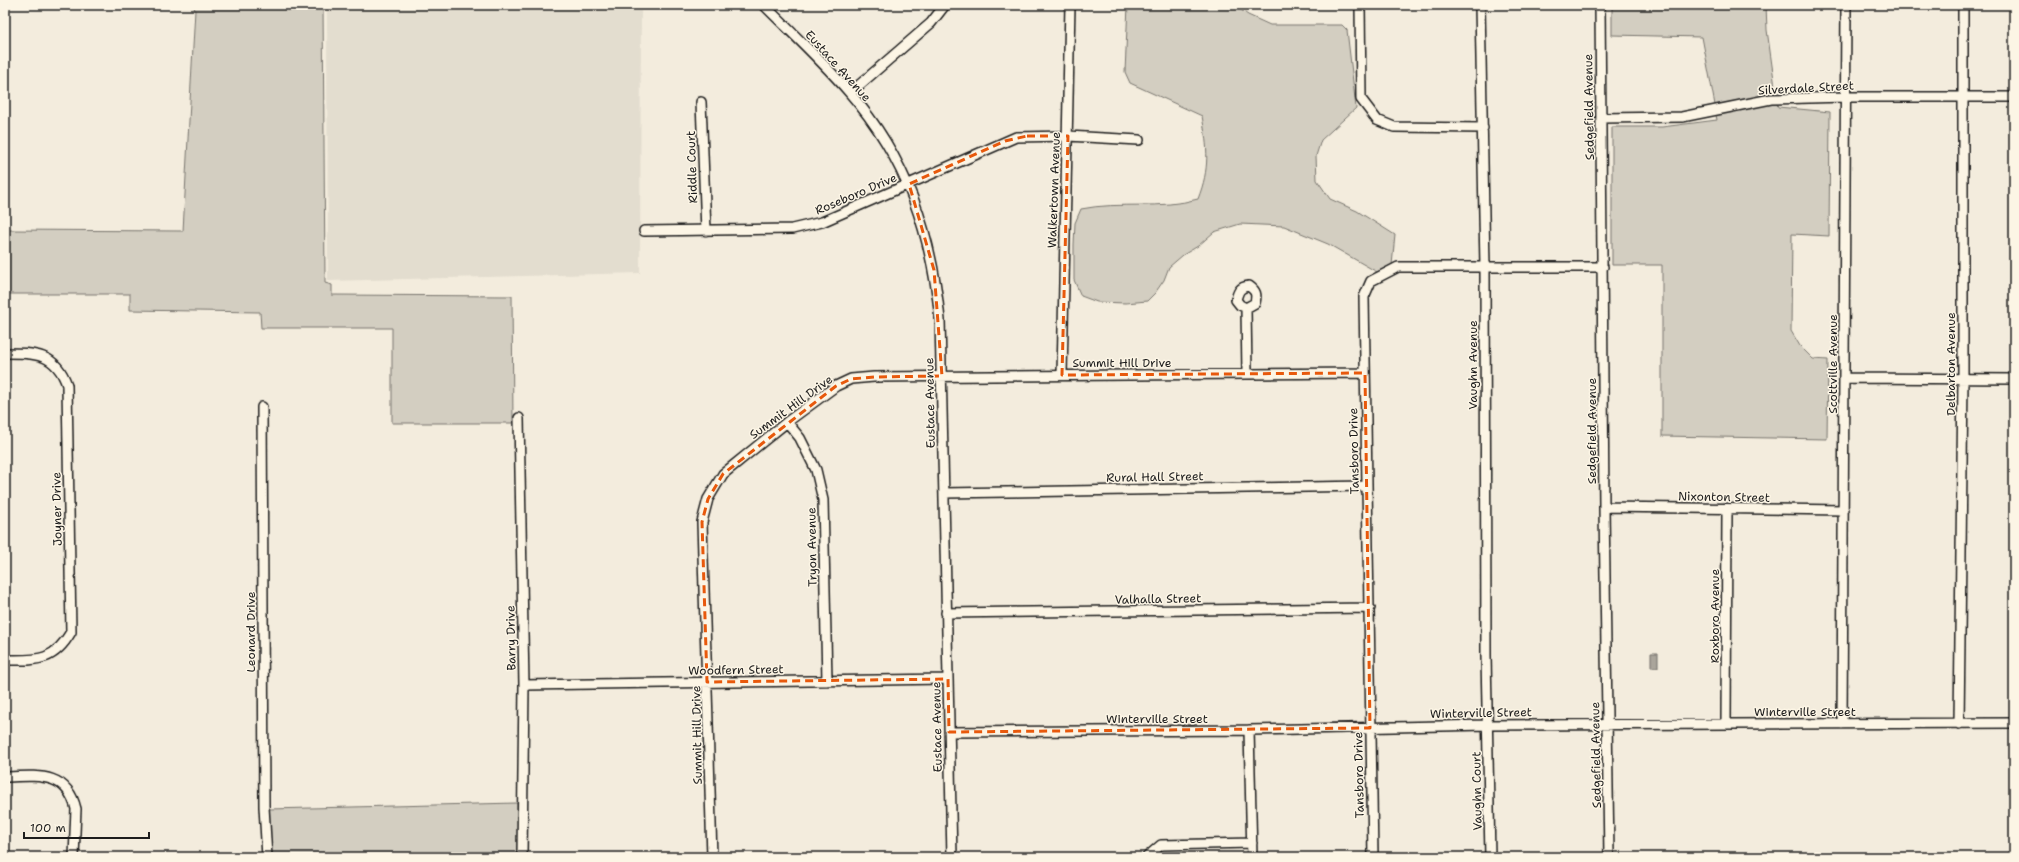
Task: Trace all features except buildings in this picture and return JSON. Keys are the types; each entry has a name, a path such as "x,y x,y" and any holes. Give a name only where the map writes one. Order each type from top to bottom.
{"street":[{"name":"Eustace Avenue","path":"764,5 850,93 885,140 909,184 926,237 934,270 940,320 942,376 952,857"},
{"path":"850,93 931,23 945,5"},
{"name":"Walkertown Avenue","path":"1062,375 1070,5"},
{"path":"1360,5 1361,99 1377,120 1394,127 1483,128"},
{"name":"Vaughn Avenue","path":"1480,5 1485,267 1488,725"},
{"name":"Sedgefield Avenue","path":"1600,5 1604,507 1609,857"},
{"name":"Scottville Avenue","path":"1842,724 1846,5"},
{"name":"Delbarton Avenue","path":"1959,724 1963,379 1963,5"},
{"name":"Silverdale Street","path":"1601,118 1682,117 1771,99 1846,97 2014,97"},
{"name":"Riddle Court","path":"701,102 706,231"},
{"name":"Roseboro Drive","path":"644,231 792,229 822,222 1016,137 1068,136 1139,140"},
{"name":"Tansboro Drive","path":"1373,857 1364,297 1371,281 1398,267 1603,266"},
{"path":"1246,308 1247,374"},
{"name":"Joyner Drive","path":"5,353 44,356 57,365 67,385 71,632 64,644 57,651 38,660 5,660"},
{"name":"Summit Hill Drive","path":"712,857 702,522 708,498 723,474 787,422 836,386 851,380 874,377 1365,374"},
{"path":"1845,378 2014,379"},
{"name":"Leonard Drive","path":"262,407 264,800 267,857"},
{"name":"Barry Drive","path":"519,418 524,685 521,808 522,857"},
{"name":"Tryon Avenue","path":"787,422 800,438 816,470 823,500 827,681"},
{"name":"Rural Hall Street","path":"944,493 1366,486"},
{"name":"Nixonton Street","path":"1604,507 1844,510"},
{"name":"Roxboro Avenue","path":"1726,724 1727,509"},
{"name":"Valhalla Street","path":"946,613 1370,608"},
{"name":"Woodfern Street","path":"524,685 948,679"},
{"name":"Winterville Street","path":"949,732 1249,730 1608,724 2014,724"},
{"name":"Vaughn Court","path":"1488,725 1490,857"},
{"path":"1249,730 1252,857"},
{"path":"5,777 40,776 53,779 64,786 74,802 76,809 74,857"},
{"path":"1147,857 1161,845 1252,843"}],"highlighted area":[{"path":"1027,136 1068,136 1062,375 1365,373 1370,728 949,732 948,679 707,682 702,522 708,499 723,474 836,386 851,379 874,377 942,376 934,270 909,184 1005,141"}],"shaded area":[{"path":"193,5 323,5 325,283 332,285 332,295 512,296 513,423 392,423 392,328 261,328 260,312 130,310 130,294 5,294 5,230 183,231 195,10"},
{"path":"327,5 641,5 640,273 328,281"},
{"path":"1128,5 1234,5 1248,15 1270,25 1342,25 1347,30 1356,108 1321,140 1316,156 1317,180 1330,199 1357,211 1395,235 1392,265 1377,272 1328,244 1284,226 1240,224 1214,232 1198,246 1183,255 1169,267 1164,280 1147,301 1126,303 1097,302 1081,296 1074,280 1074,245 1075,223 1081,209 1110,206 1169,204 1198,199 1205,178 1207,149 1202,116 1130,83 1125,72"},
{"path":"1612,5 1766,5 1767,30 1776,94 1715,105 1702,37 1612,35"},
{"path":"1777,104 1778,107 1830,112 1829,236 1792,234 1791,331 1800,346 1813,359 1828,360 1827,439 1662,436 1662,265 1612,265 1612,127 1662,127 1717,120 1716,115"},
{"path":"1651,653 1658,653 1658,667 1651,667"},
{"path":"517,803 518,857 271,857 269,809"}]}
